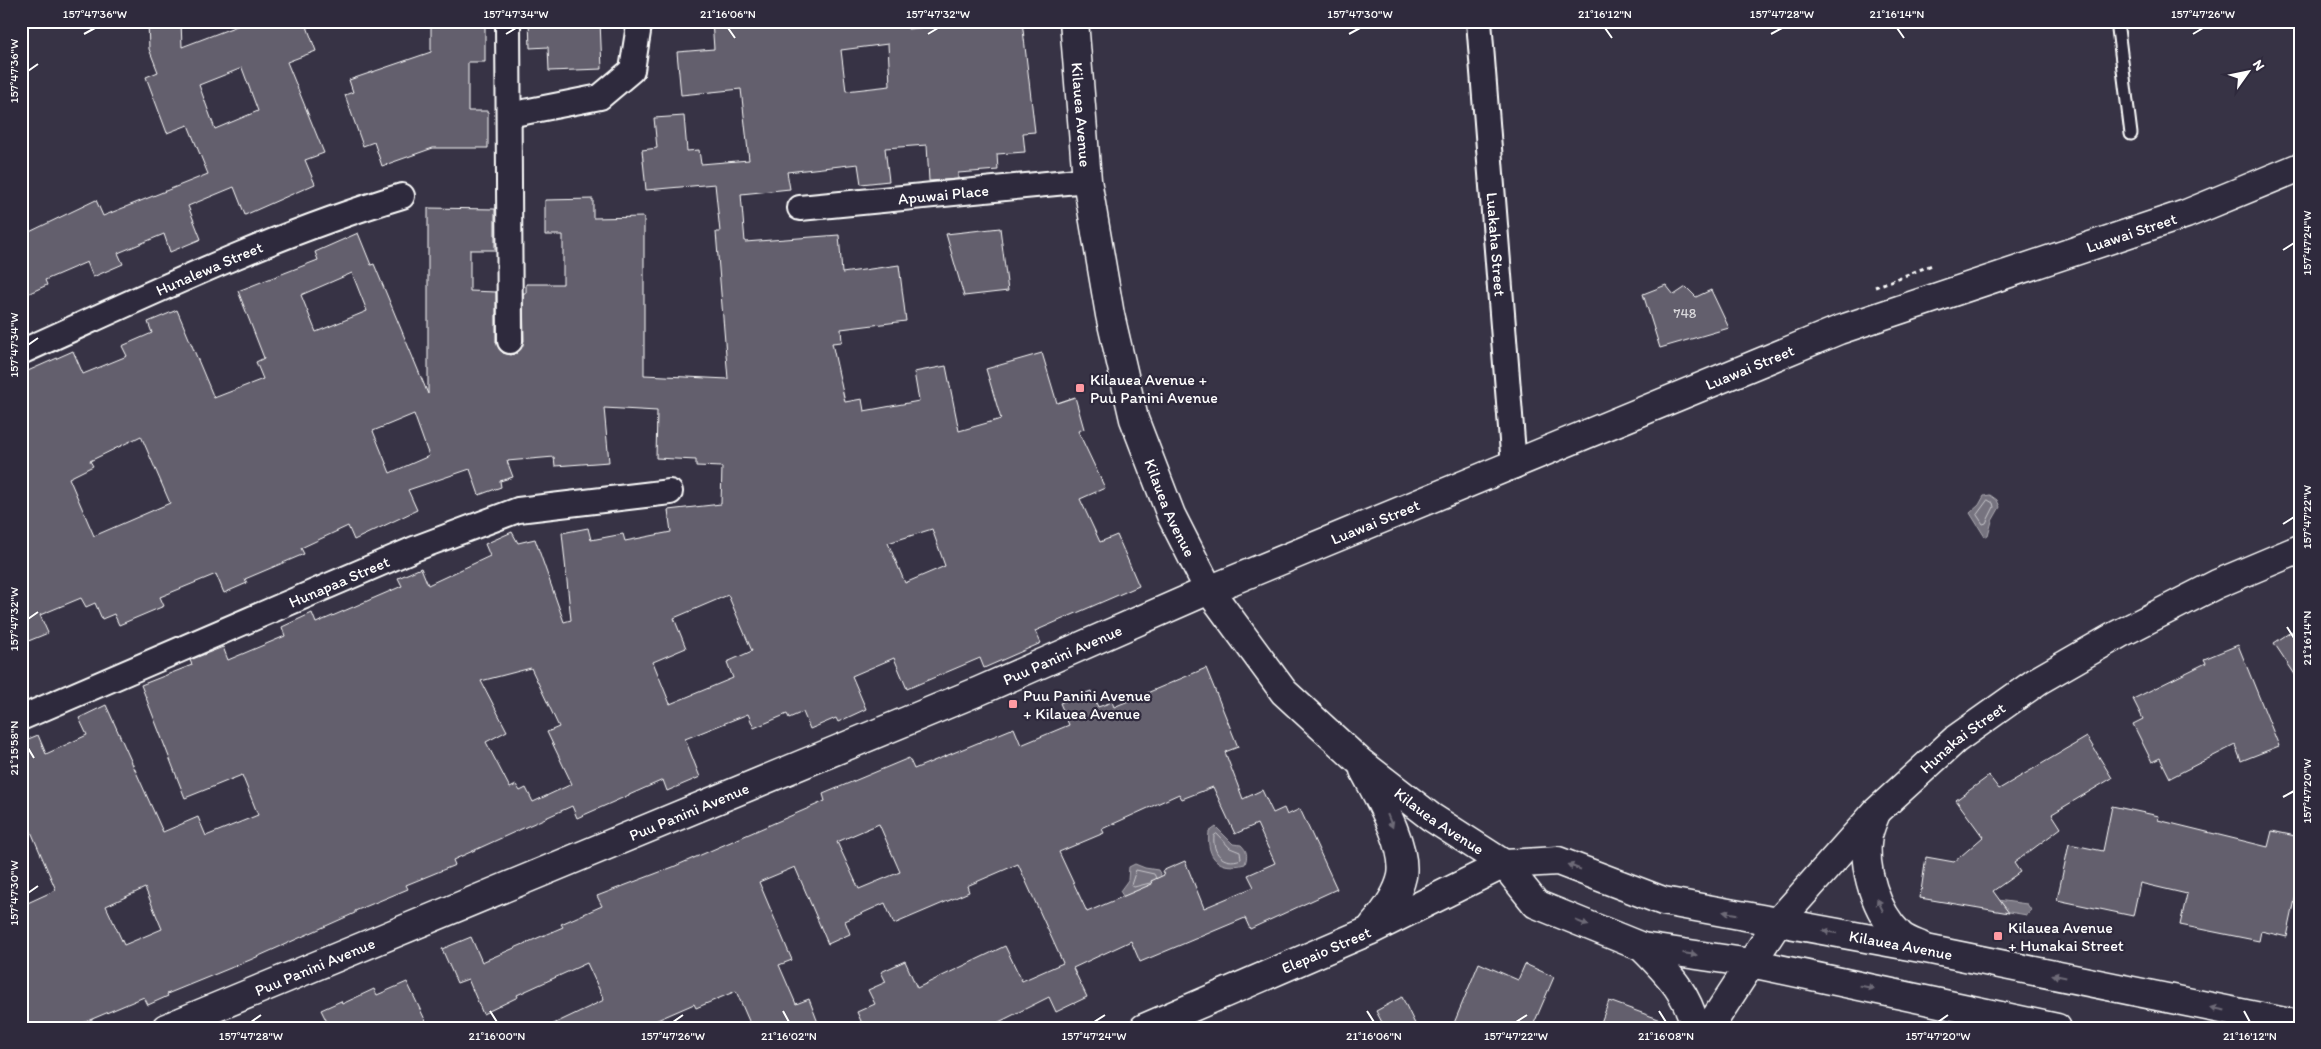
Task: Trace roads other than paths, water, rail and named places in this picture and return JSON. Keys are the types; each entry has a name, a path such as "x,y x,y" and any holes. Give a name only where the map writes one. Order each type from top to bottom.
{"street":[{"path":"508,21 510,341"},
{"path":"508,115 600,97 632,70 638,32 637,21"},
{"name":"Kilauea Avenue","path":"1074,21 1087,180 1110,314 1134,419 1172,515 1209,590 1284,692 1360,762 1431,817 1504,864 1536,904 1642,947 1751,962 2057,1028"},
{"name":"Luakaha Street","path":"1479,21 1514,466"},
{"name":"Luawai Street","path":"1209,590 1514,466 1839,330 2186,214 2300,166"},
{"name":"Apuwai Place","path":"800,208 1087,180"},
{"name":"Hunalewa Street","path":"21,352 179,282 292,235 372,205 402,196"},
{"name":"Hunapaa Street","path":"21,718 414,548 518,510 670,492"},
{"name":"Hunakai Street","path":"1709,1028 1778,922 1876,812 1956,739 2039,680 2119,634 2217,584 2300,549"},
{"name":"Puu Panini Avenue","path":"166,1028 979,691 1209,590"},
{"path":"1360,762 1385,810 1398,842 1402,874 1395,897 1369,931"},
{"path":"1876,812 1868,835 1873,890 1883,911 1901,936 1926,949"},
{"name":"Kilauea Avenue","path":"1504,864 1558,861 1663,901 1926,949 2300,1025"},
{"name":"Elepaio Street","path":"1144,1028 1369,931 1504,864"},
{"path":"1642,947 1678,985 1692,1012 1696,1028"}],"lane":[{"path":"2118,21 2131,134"}],"water":[{"path":"1990,495 1997,500 2000,507 1992,521 1988,536 1985,537 1970,513 1979,505 1984,496"},
{"path":"1216,827 1233,844 1243,847 1246,851 1245,864 1228,866 1221,864 1212,855 1209,832"},
{"path":"1135,864 1158,870 1162,877 1145,891 1123,896 1120,891 1128,880 1129,867"},
{"path":"1997,900 2027,904 2031,910 2027,915 1997,910"}],"place":[{"name":"Kilauea Avenue + Puu Panini Avenue","path":"1080,388"},
{"name":"Puu Panini Avenue + Kilauea Avenue","path":"1013,704"},
{"name":"Kilauea Avenue + Hunakai Street","path":"1998,936"}]}
